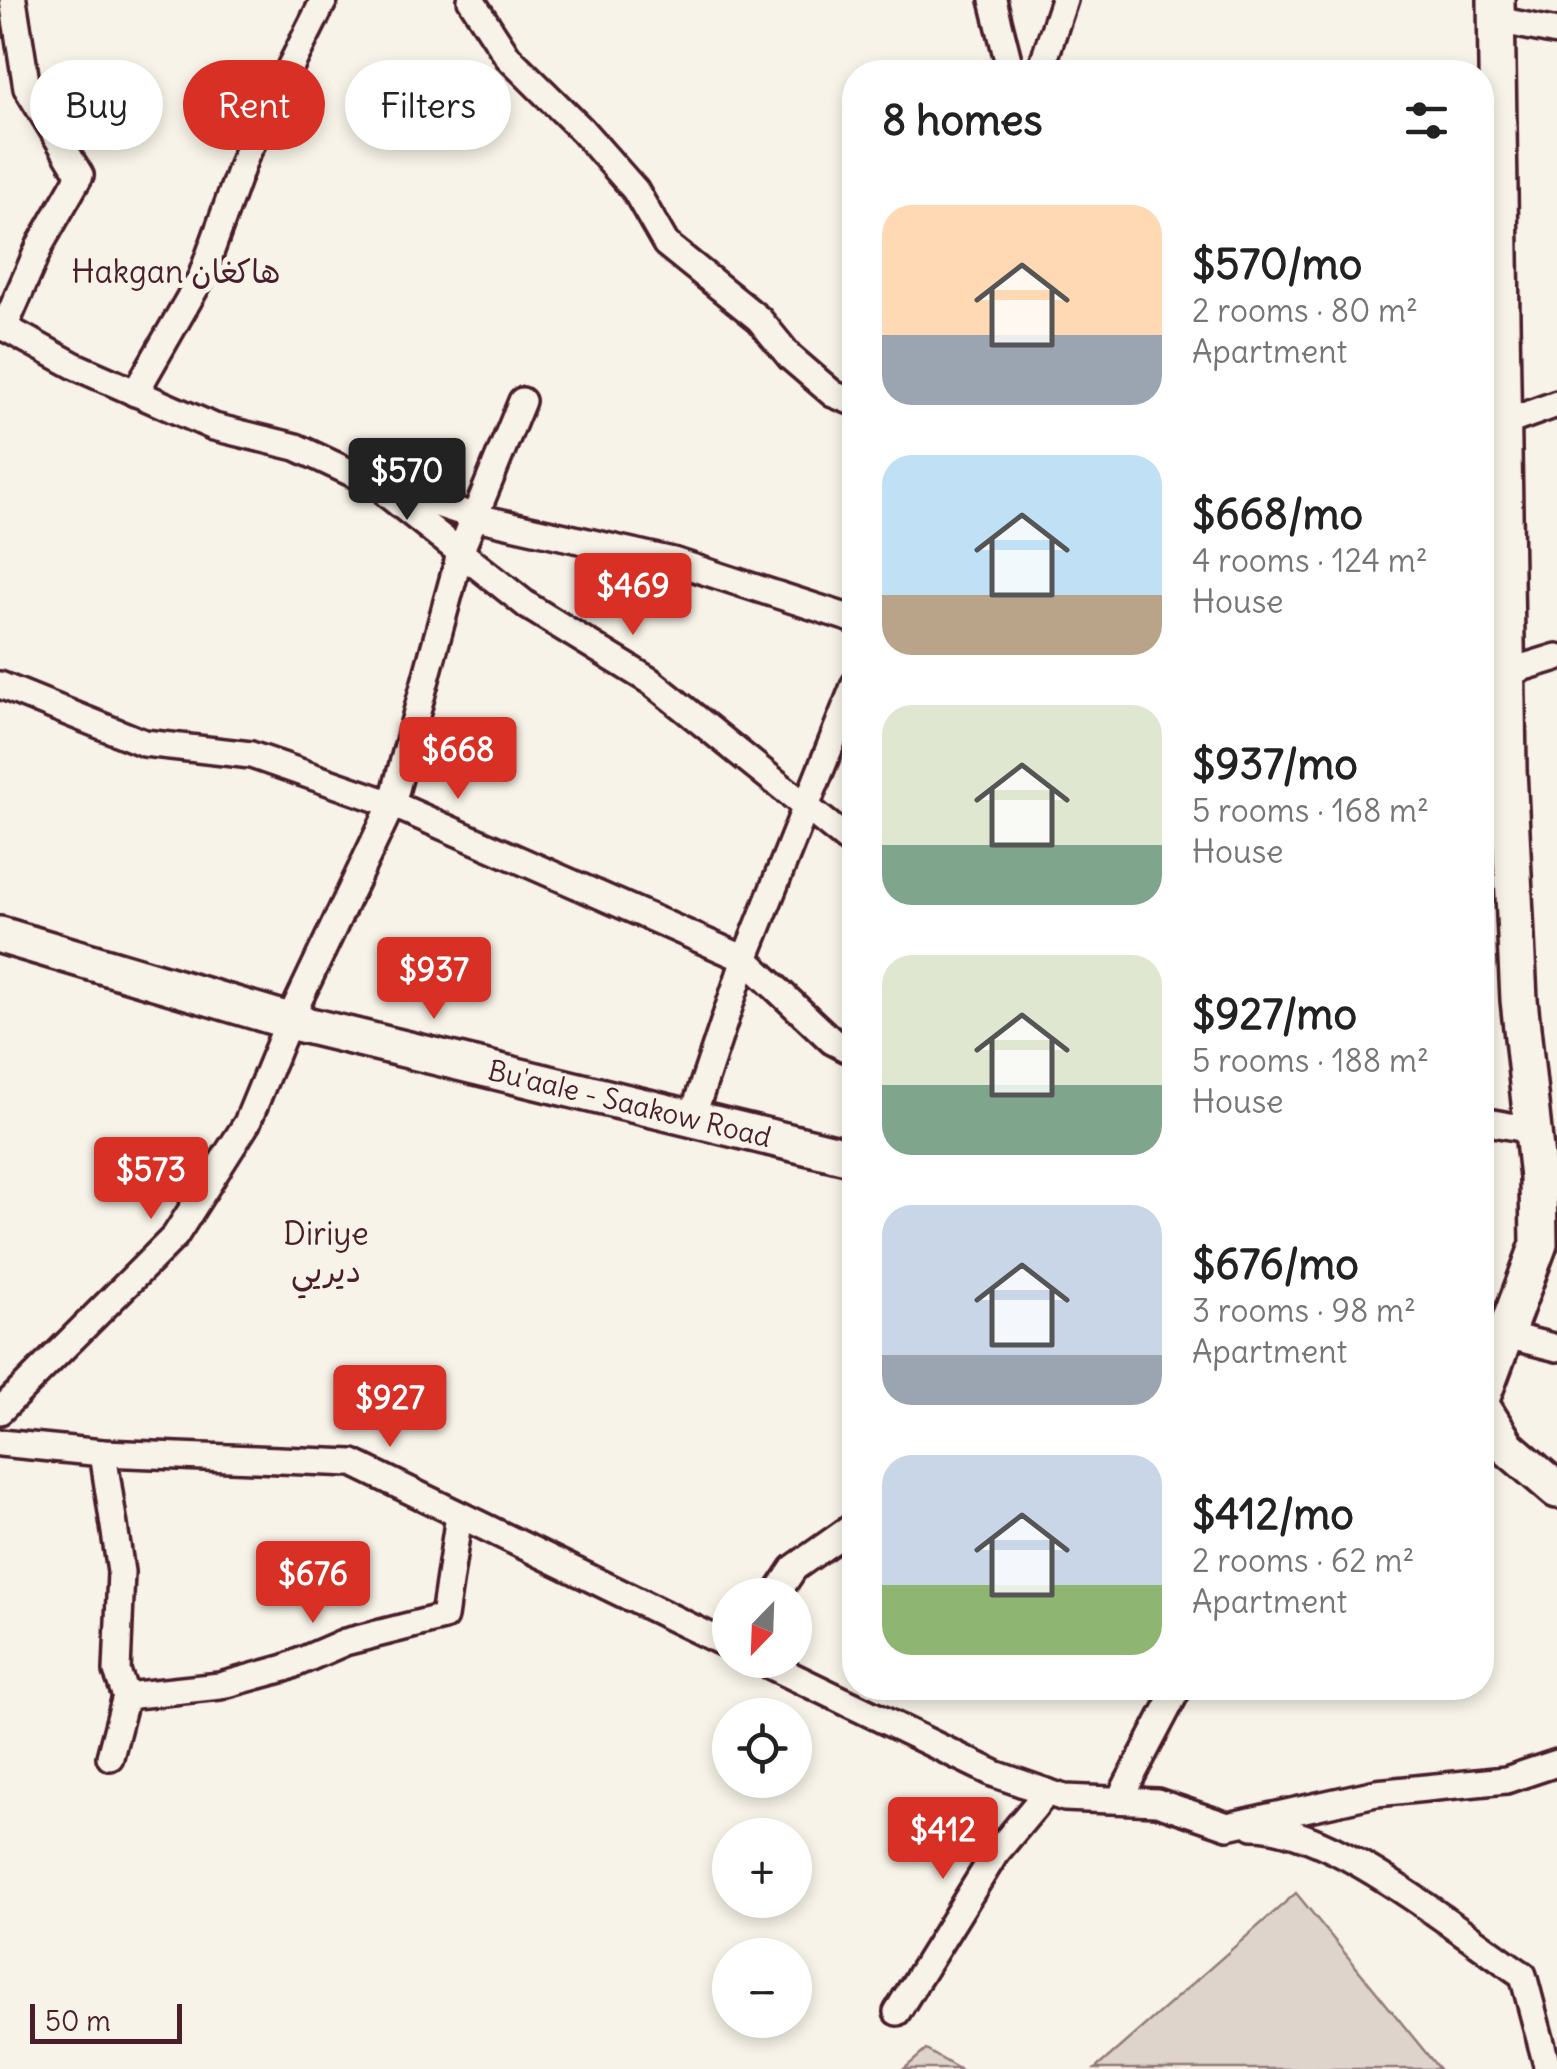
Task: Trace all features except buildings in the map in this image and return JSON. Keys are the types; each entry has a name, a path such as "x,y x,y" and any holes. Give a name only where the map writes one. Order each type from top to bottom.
{"main road":[{"path":"1494,1332 1548,1237 1532,1130 1495,766 1505,673 1497,399 1496,10"},
{"name":"Bu'aale - Saakow Road","path":"0,936 289,1021 842,1155"},
{"path":"1494,1426 1507,1447 1557,1490"}],"street":[{"path":"14,0 27,88 80,176 41,243 2,326 214,428 296,447 370,482 476,518 673,561 842,616"},
{"path":"135,393 201,278 245,157 324,0"},
{"path":"471,0 508,57 582,130 635,190 666,244 759,319 790,357 842,396"},
{"path":"992,0 1008,60"},
{"path":"1044,60 1064,0"},
{"path":"1496,10 1557,32"},
{"path":"1497,399 1557,404"},
{"path":"0,1411 176,1236 247,1124 289,1021 392,804 460,550 522,401"},
{"path":"370,482 528,606 650,681 842,835"},
{"path":"1505,673 1557,657"},
{"path":"0,686 144,743 251,755 392,804 746,958 842,1046"},
{"path":"692,1118 746,958 842,716"},
{"path":"1494,1123 1532,1130"},
{"path":"1494,1332 1557,1348"},
{"path":"0,1443 103,1453 353,1463 712,1637"},
{"path":"103,1453 121,1572 117,1670 126,1696 110,1756"},
{"path":"126,1696 220,1686 285,1668 345,1642 444,1617 460,1514"},
{"path":"787,1578 794,1568 842,1533"},
{"path":"797,1678 842,1700"},
{"path":"842,1700 995,1774 1064,1798 1157,1802 1228,1826 1274,1826 1342,1853 1523,1975 1548,2069"},
{"path":"1119,1800 1172,1700"},
{"path":"1228,1826 1376,1793 1506,1780 1557,1763"},
{"path":"897,2012 994,1854 1047,1792"}],"shaded area":[{"path":"1296,1893 1439,2069 1095,2069"},
{"path":"926,2050 959,2069 904,2069"}],"district":[{"name":"Hakgan هاكغان","path":"176,272"},
{"name":"Diriye ديريي","path":"326,1252"}]}
